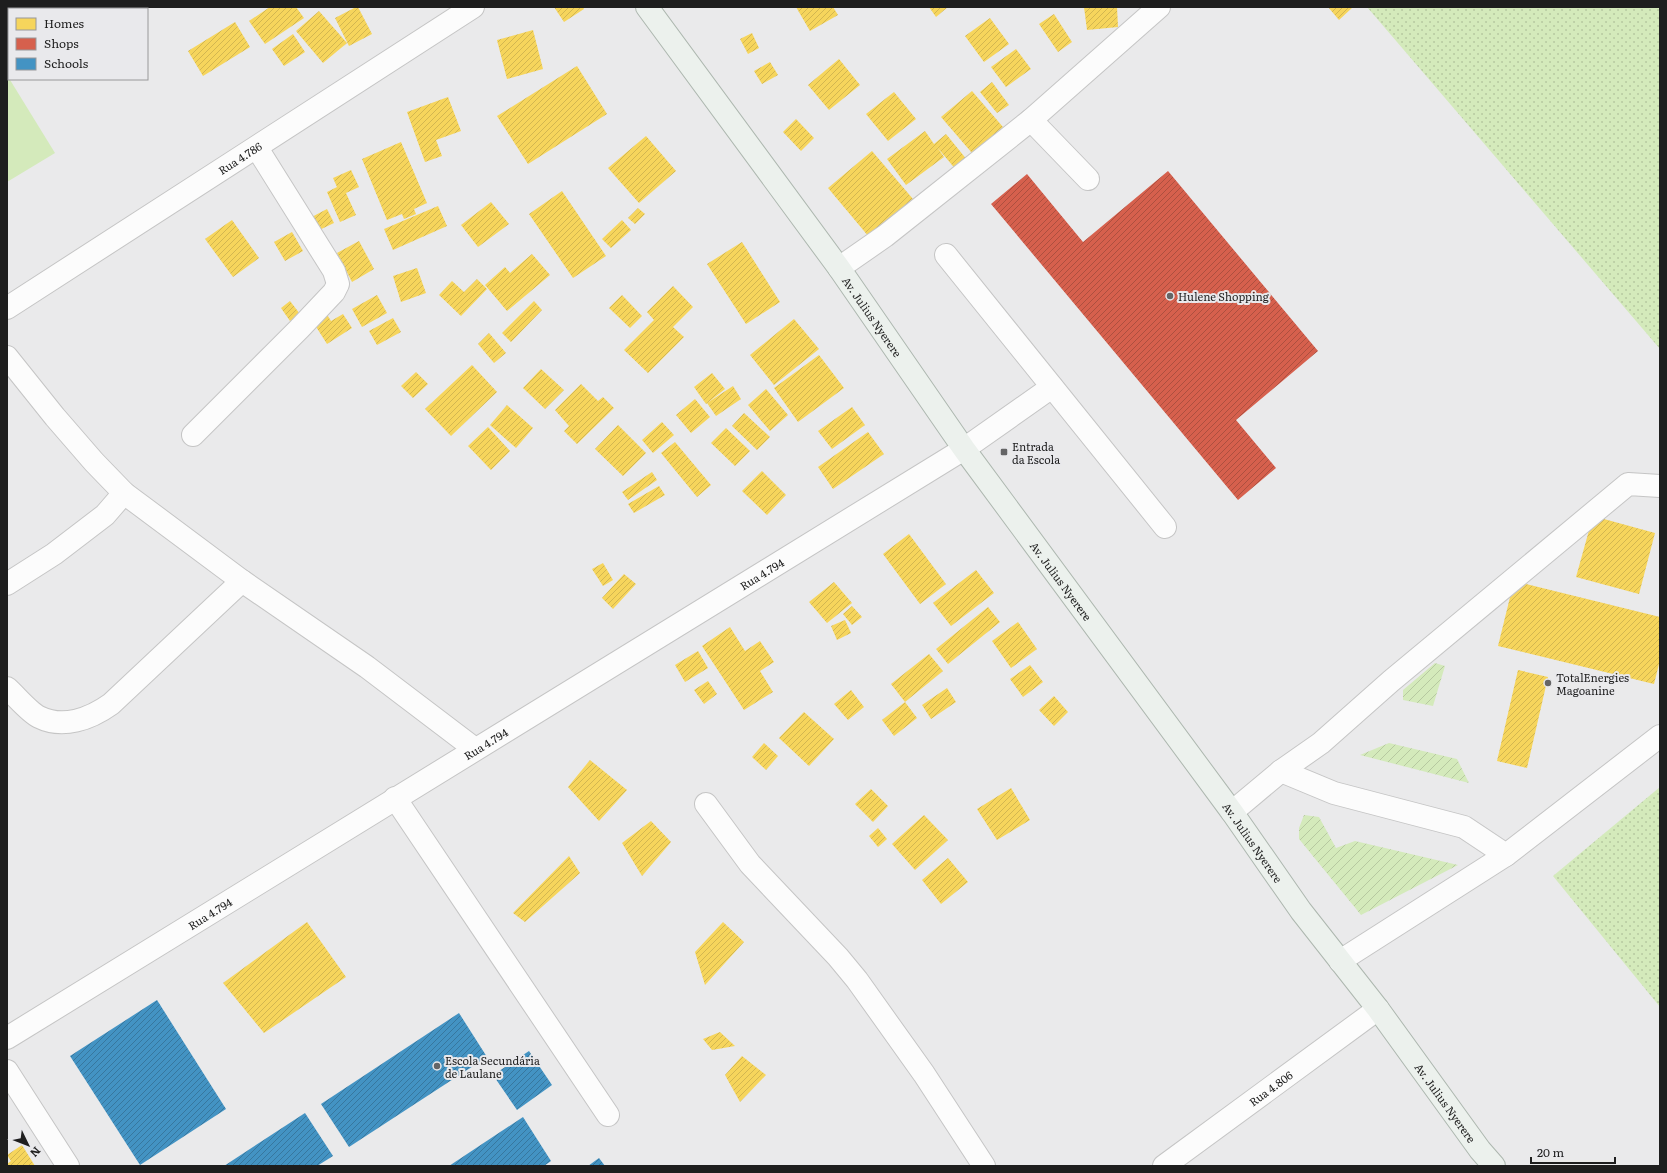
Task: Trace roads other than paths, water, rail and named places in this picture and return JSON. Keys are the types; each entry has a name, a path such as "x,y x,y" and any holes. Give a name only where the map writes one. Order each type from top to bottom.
{"main road":[{"name":"Av. Julius Nyerere","path":"647,7 839,268 964,449 1232,812 1301,910 1378,1009 1488,1161"}],"street":[{"path":"839,268 885,236 1031,120 1139,15 1160,7"},
{"name":"Rua 4.786","path":"7,308 257,148 469,8"},
{"path":"1031,120 1088,179"},
{"path":"193,435 300,328 334,292 338,284 334,271 257,148"},
{"path":"946,255 1165,527"},
{"path":"7,357 55,417 124,494 242,581 367,667 474,749"},
{"name":"Rua 4.794","path":"7,1038 474,749 964,449 1052,387"},
{"path":"1232,812 1281,771 1320,743 1390,681 1628,484 1660,486"},
{"path":"7,584 54,554 105,515 124,494"},
{"path":"7,688 38,716 57,723 73,721 98,714 111,704 242,581"},
{"path":"1340,961 1506,855 1660,736"},
{"path":"1281,771 1334,793 1464,827 1506,855"},
{"path":"395,798 608,1115"},
{"path":"706,804 750,864 838,957 857,980 924,1074 984,1166"},
{"name":"Rua 4.806","path":"1164,1166 1378,1009"},
{"path":"7,1071 68,1166"}],"place":[{"name":"Hulene Shopping","path":"1170,296"},
{"name":"Entrada da Escola","path":"1004,452"},
{"name":"TotalEnergies Magoanine","path":"1548,683"},
{"name":"Escola Secundária de Laulane","path":"437,1066"}]}
